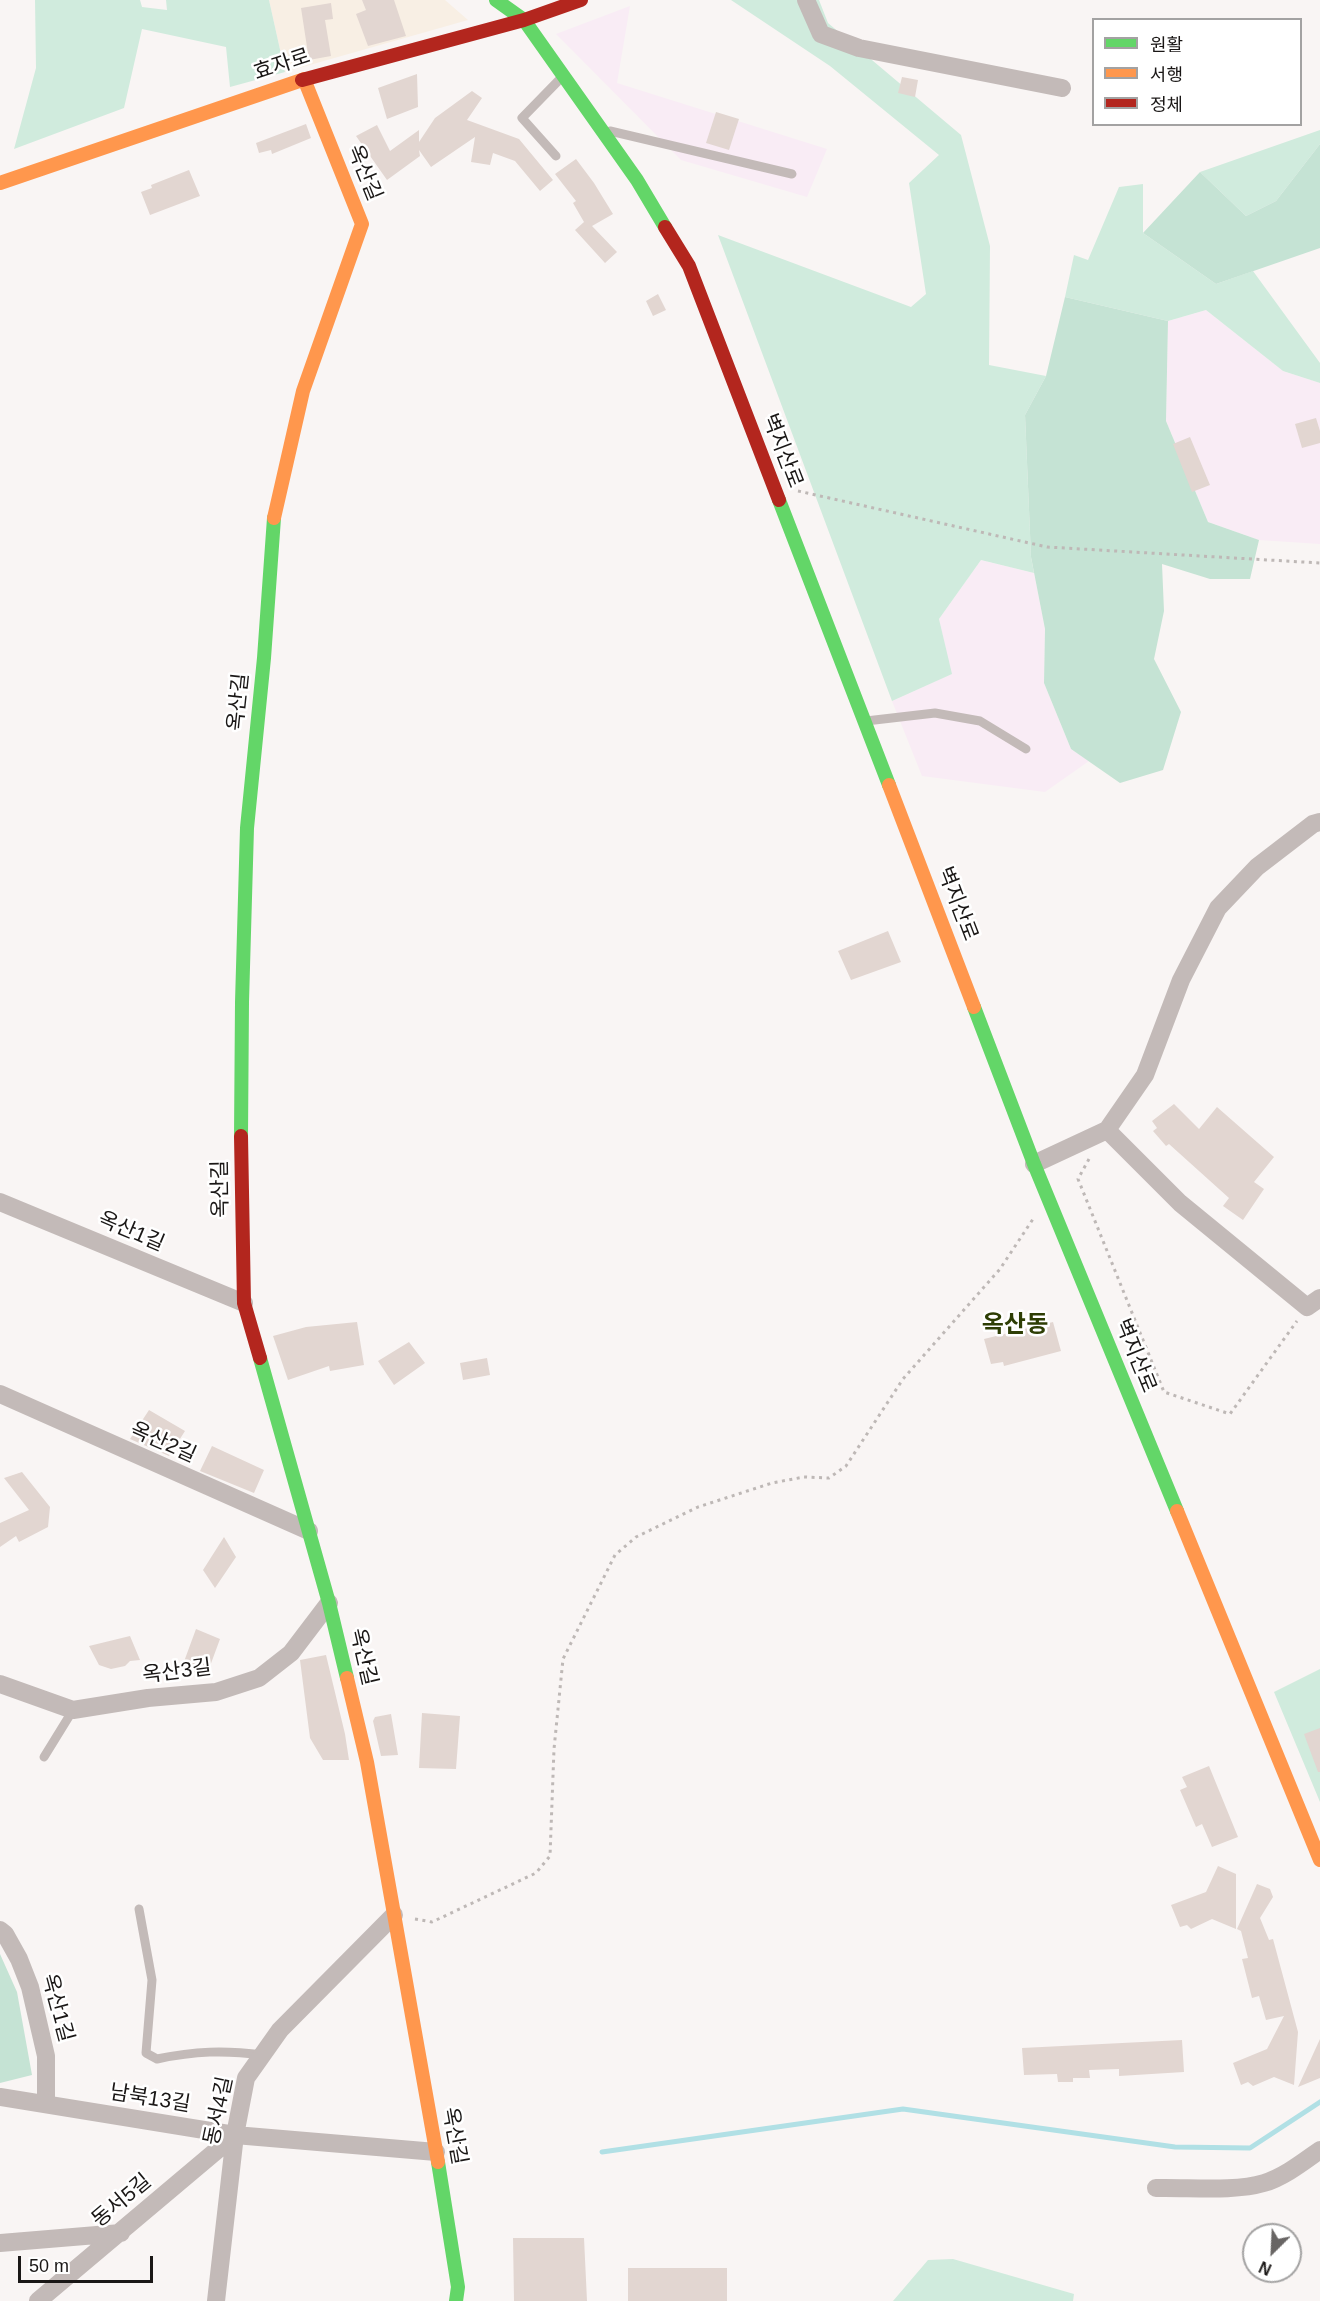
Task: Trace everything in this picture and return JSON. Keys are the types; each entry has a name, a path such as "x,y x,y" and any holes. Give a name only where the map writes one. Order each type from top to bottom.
{"street":[{"name":"벽지산로","path":"496,0 524,20 637,180 689,266 1047,1197 1320,1860"},
{"name":"효자로","path":"0,183 304,79 524,20 581,0"},
{"path":"806,0 821,34 858,48 1062,88"},
{"name":"옥산길","path":"304,79 362,224 303,391 275,508 264,658 247,828 242,1002 241,1200 244,1303 329,1603 367,1762 436,2152 458,2287 456,2301"},
{"path":"1034,1164 1107,1130 1145,1075 1180,980 1218,908 1257,867 1313,824 1320,822"},
{"path":"1107,1130 1180,1203 1313,1302"},
{"name":"옥산1길","path":"0,1202 244,1303"},
{"name":"옥산2길","path":"0,1394 309,1531"},
{"name":"옥산3길","path":"0,1684 73,1710 148,1698 216,1692 259,1678 291,1653 329,1603"},
{"name":"동서4길","path":"216,2301 235,2135 246,2078 280,2030 394,1915"},
{"name":"옥산1길","path":"0,1930 5,1934 19,1959 30,1987 46,2056 46,2104"},
{"name":"남북13길","path":"0,2097 235,2135 436,2152"},
{"name":"동서5길","path":"38,2301 235,2135"},
{"path":"1156,2187 1248,2187 1266,2183 1291,2170 1320,2150"},
{"path":"0,2243 121,2233"}],"lane":[{"path":"556,156 522,118 563,75"},
{"path":"602,129 792,174"},
{"path":"864,722 935,713 980,721 1026,749"},
{"path":"44,1757 73,1710"},
{"path":"139,1909 152,1980 147,2053 157,2059 186,2052 226,2050 262,2055"}],"path":[{"path":"773,484 1047,547 1320,563"},
{"path":"1089,1159 1078,1179 1164,1392 1230,1414 1313,1302"},
{"path":"394,1915 432,1922 536,1873 550,1856 554,1749 563,1659 615,1555 636,1537 698,1507 772,1483 804,1477 829,1478 846,1466 903,1379 1000,1269 1047,1197"}],"shaded area":[{"path":"269,0 445,0 468,20 285,72"},
{"path":"630,6 617,83 827,149 807,197 681,160 556,34"},
{"path":"1206,310 1283,371 1320,383 1320,544 1259,540 1208,522 1166,421 1168,321"},
{"path":"981,560 1034,573 1045,629 1044,683 1071,749 1089,761 1045,792 922,776 892,701 951,674 939,619"}],"green space":[{"path":"35,0 140,0 142,7 167,10 166,0 269,0 285,72 230,87 226,47 142,29 124,108 14,149 36,68"},
{"path":"731,0 819,0 828,23 961,135 990,246 989,365 1046,376 1025,415 1031,557 1034,573 981,560 939,619 952,674 892,701 718,235 911,307 926,294 909,183 939,155 830,66"},
{"path":"1320,130 1320,144 1276,201 1246,216 1200,172"},
{"path":"1320,144 1320,248 1216,284 1143,233 1200,172 1246,216 1276,201"},
{"path":"1143,184 1143,233 1216,284 1253,271 1320,363 1320,383 1283,371 1206,310 1168,321 1065,297 1074,255 1088,260 1119,187"},
{"path":"1065,297 1168,321 1166,421 1208,522 1259,540 1250,579 1210,579 1162,564 1164,611 1154,659 1181,712 1163,770 1120,783 1071,749 1044,683 1045,629 1031,557 1025,415 1046,376"},
{"path":"1320,1669 1320,1802 1274,1692"},
{"path":"0,1954 17,1992 32,2075 0,2083"},
{"path":"953,2259 1074,2294 1073,2301 893,2301 928,2260"}],"building":[{"path":"362,0 394,0 406,36 368,46 356,14 366,10"},
{"path":"331,3 333,19 325,20 331,56 309,60 301,8"},
{"path":"417,74 418,107 387,119 378,88"},
{"path":"902,77 918,80 915,97 898,93"},
{"path":"472,91 482,98 467,120 519,139 553,180 540,191 515,161 493,153 490,165 471,162 475,137 431,167 419,150 420,156 387,180 356,136 377,125 390,151 419,130 419,142 435,118"},
{"path":"716,112 739,119 729,150 706,143"},
{"path":"306,124 311,138 272,154 271,150 259,153 256,143"},
{"path":"576,159 613,214 592,226 617,252 605,263 575,230 584,222 573,203 576,201 555,174"},
{"path":"189,170 200,196 150,215 141,192 152,188 151,185"},
{"path":"658,294 666,310 653,316 646,301"},
{"path":"1316,418 1320,431 1320,443 1302,448 1295,424"},
{"path":"1190,437 1210,485 1192,492 1173,444"},
{"path":"888,931 901,962 851,980 838,951"},
{"path":"1174,1104 1199,1129 1217,1107 1274,1157 1254,1182 1264,1189 1243,1220 1223,1206 1229,1198 1169,1144 1166,1146 1153,1131 1157,1128 1152,1121"},
{"path":"357,1322 364,1365 330,1371 329,1366 288,1380 273,1336 306,1327"},
{"path":"1053,1322 1061,1351 1004,1366 1003,1362 991,1364 984,1339"},
{"path":"409,1342 425,1363 394,1385 378,1361"},
{"path":"487,1358 490,1375 463,1380 460,1363"},
{"path":"149,1410 185,1431 169,1456 130,1439"},
{"path":"212,1446 264,1470 254,1493 200,1471"},
{"path":"22,1472 50,1507 48,1527 19,1542 16,1536 0,1547 0,1523 29,1510 4,1478"},
{"path":"224,1537 236,1557 215,1588 203,1570"},
{"path":"196,1629 220,1639 206,1677 182,1667"},
{"path":"130,1636 140,1660 130,1661 125,1666 111,1669 99,1665 89,1646"},
{"path":"326,1655 349,1760 323,1760 310,1738 300,1660"},
{"path":"422,1713 460,1716 456,1769 419,1768"},
{"path":"391,1714 398,1755 381,1756 373,1721 375,1717"},
{"path":"1320,1728 1320,1772 1318,1772 1304,1734"},
{"path":"1209,1766 1238,1837 1212,1847 1202,1824 1196,1827 1180,1790 1187,1787 1182,1777"},
{"path":"1218,1866 1236,1874 1236,1929 1212,1919 1191,1929 1187,1925 1180,1927 1171,1905 1206,1892"},
{"path":"1257,1884 1270,1889 1273,1897 1260,1918 1269,1940 1273,1939 1298,2032 1294,2085 1274,2077 1253,2086 1248,2082 1241,2085 1233,2063 1267,2049 1284,2016 1266,2020 1259,1996 1252,1998 1242,1959 1248,1958 1241,1931 1237,1929"},
{"path":"1320,2039 1320,2078 1298,2087"},
{"path":"1182,2040 1184,2072 1119,2076 1119,2069 1089,2070 1090,2078 1073,2078 1073,2082 1058,2082 1057,2074 1024,2075 1022,2048"},
{"path":"513,2238 584,2238 587,2301 514,2301"},
{"path":"628,2268 727,2268 727,2301 628,2301"}],"waterway":[{"path":"602,2152 903,2109 1175,2147 1250,2148 1320,2102"}],"traffic: fast":[{"path":"496,0 524,20 637,180 665,227"},
{"path":"779,500 889,785"},
{"path":"241,1136 247,828 264,658 274,518"},
{"path":"974,1007 1034,1164 1177,1511"},
{"path":"260,1358 329,1603 347,1678"},
{"path":"438,2162 458,2287 456,2301"}],"traffic: slow":[{"path":"274,518 303,391 362,224 304,79"},
{"path":"0,183 302,80"},
{"path":"889,785 974,1007"},
{"path":"1177,1511 1320,1860"},
{"path":"347,1678 367,1762 438,2162"}],"traffic: jam":[{"path":"302,80 524,20 581,0"},
{"path":"665,227 689,266 779,500"},
{"path":"241,1136 244,1303 260,1358"}],"district":[{"name":"옥산동","path":"1015,1325"}]}
